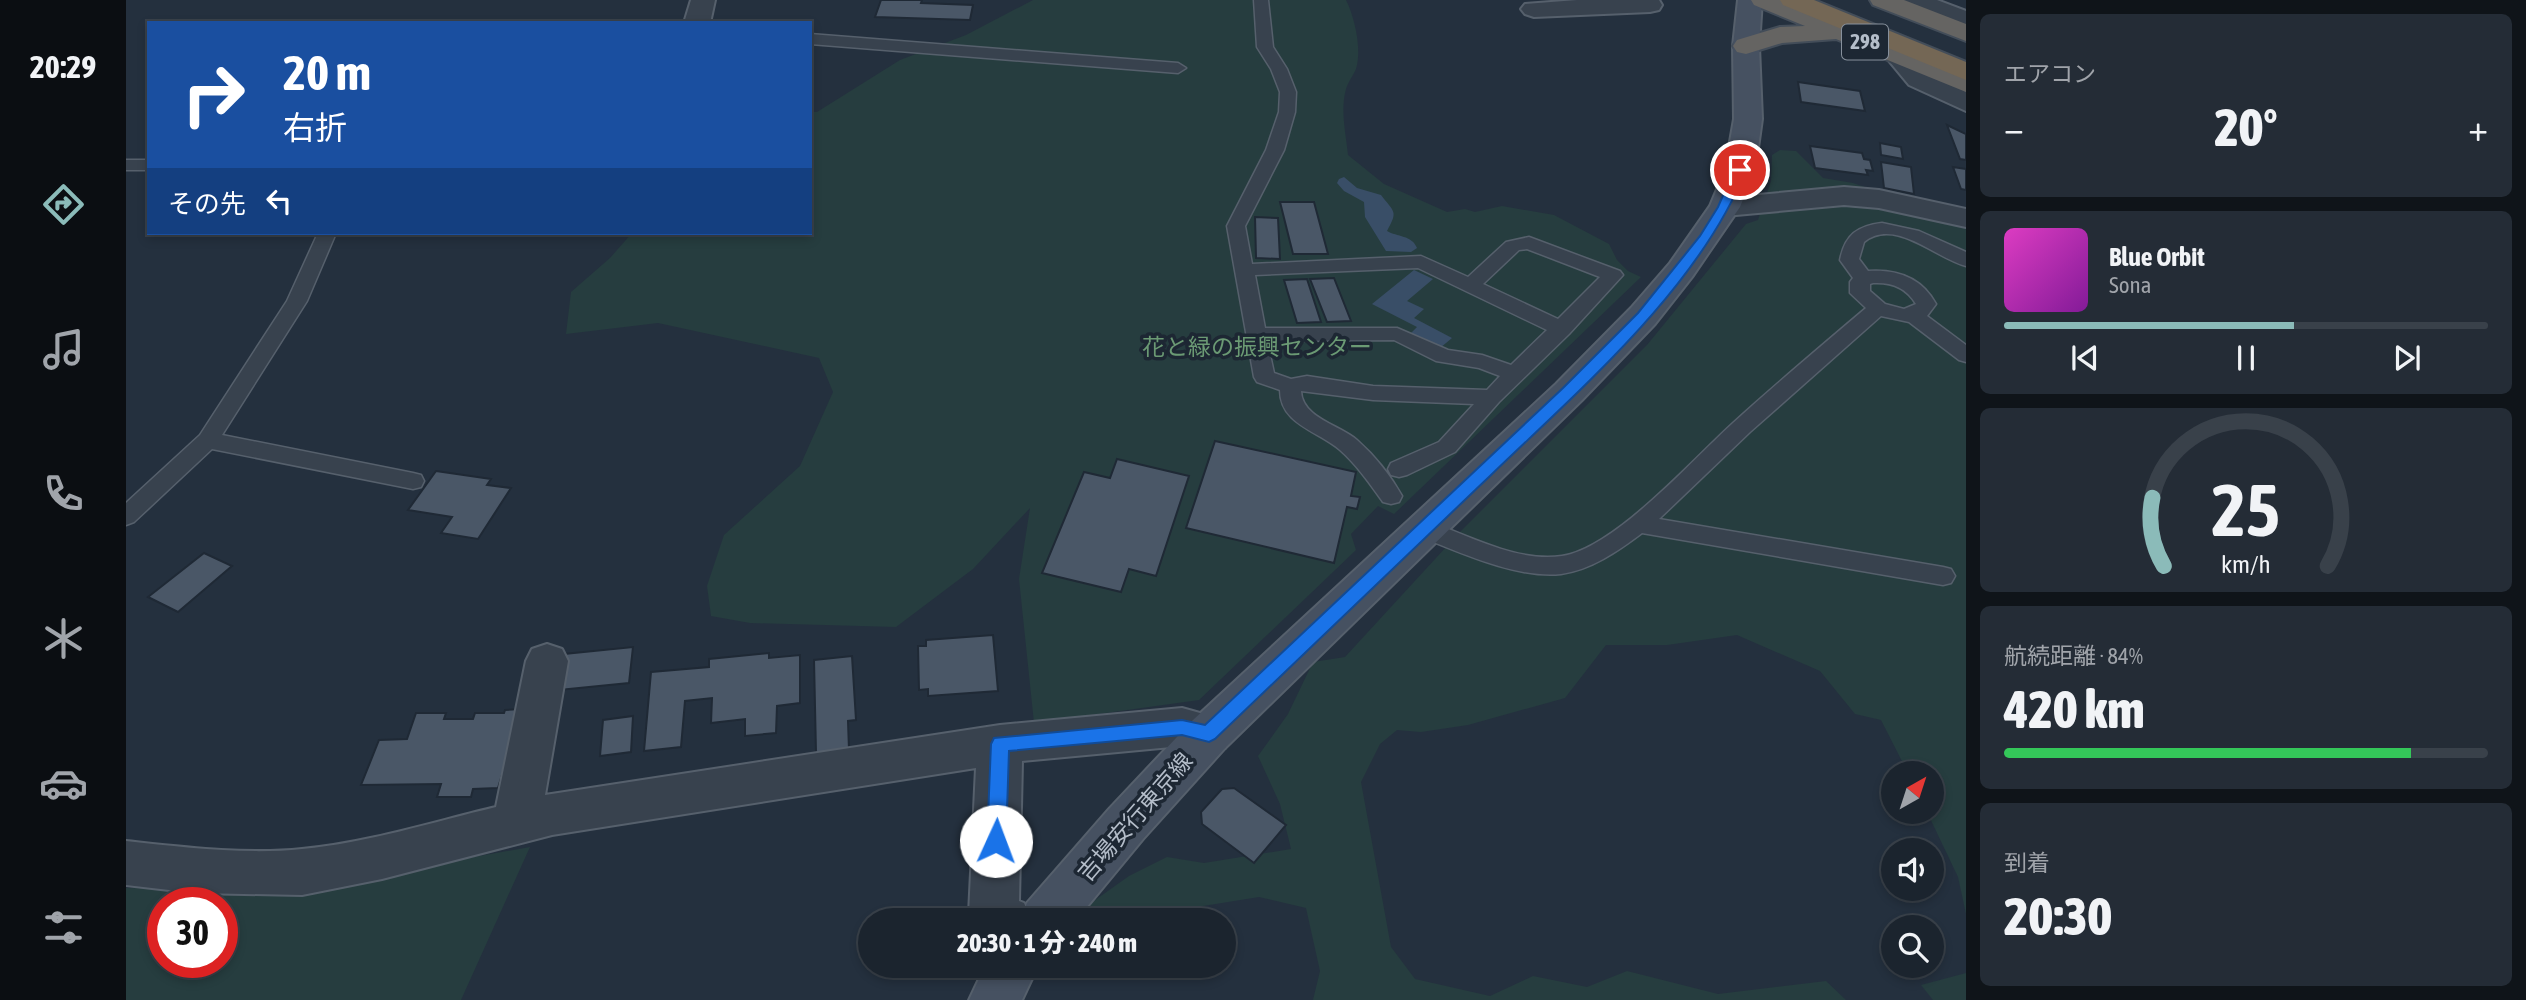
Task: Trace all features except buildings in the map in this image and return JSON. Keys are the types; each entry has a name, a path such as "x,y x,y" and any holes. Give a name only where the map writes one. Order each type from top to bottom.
{"highway":[{"name":"298","path":"1763,0 1966,84"},
{"path":"1792,0 1966,72"},
{"path":"1854,0 1966,45"},
{"name":"298","path":"1882,0 1966,33"},
{"path":"1746,46 1780,35 1803,32 1857,38"}],"main road":[{"name":"吉場安行東京線","path":"1055,908 1126,824 1209,734 1569,392 1643,316 1681,270 1725,207 1734,189 1748,119 1746,46 1750,0"},
{"path":"995,1000 1006,978"}],"street":[{"path":"698,21 703,0"},
{"path":"1534,9 1650,5 1645,0"},
{"path":"1914,0 1966,20"},
{"path":"1898,56 1919,79 1966,103"},
{"path":"1725,207 1844,196 1879,199 1966,218"},
{"path":"516,824 547,661"},
{"path":"126,863 195,871 302,872 382,857 552,814 765,779 1000,744 1182,727 1209,734"},
{"path":"994,908 1000,744"}],"lane":[{"path":"1261,0 1265,47 1279,69 1287,92 1287,112 1275,150 1236,226 1264,377 1290,386 1307,383 1373,393 1492,397"},
{"path":"812,39 1178,68"},
{"path":"126,165 147,165"},
{"path":"1864,278 1849,260 1852,246 1860,234 1873,229 1913,234 1966,260"},
{"path":"126,516 208,440 297,301 326,235"},
{"path":"1399,469 1447,447 1492,397 1613,275 1529,243 1513,246 1470,285"},
{"path":"1244,270 1421,262 1562,329"},
{"path":"1914,316 1922,312 1926,304 1921,293 1912,286 1891,278 1874,276 1864,278 1860,282 1860,293 1878,309 1892,314 1914,316 1966,355"},
{"path":"1424,529 1529,562 1563,565 1596,552 1639,524 1740,429 1878,309"},
{"path":"1255,335 1397,334 1443,356 1482,362 1515,374"},
{"path":"1290,386 1289,397 1298,412 1322,430 1346,442 1391,496"},
{"path":"208,440 413,481"},
{"path":"1639,524 1943,576"}],"green space":[{"name":"花と緑の振興センター","path":"1033,0 1346,0 1355,25 1358,44 1356,69 1344,97 1348,155 1384,184 1447,212 1465,209 1475,212 1502,206 1554,215 1609,244 1617,260 1628,271 1641,277 1394,514 1378,506 1351,534 1356,550 1199,700 1034,723 1019,579 1030,508 973,569 896,627 750,623 711,616 707,586 724,535 800,466 833,392 819,358 658,323 566,334 571,292 610,258 630,235 812,235 812,112 817,112 900,60 966,35"},
{"path":"1780,150 1796,151 1823,178 1853,183 1966,222 1966,914 1958,877 1944,848 1944,838 1939,838 1933,824 1944,824 1944,761 1902,761 1881,720 1855,714 1820,671 1737,635 1667,645 1606,645 1565,698 1468,725 1421,732 1397,730 1380,744 1361,782 1391,947 1415,979 1490,996 1533,976 1587,987 1627,971 1718,994 1826,981 1846,1000 1313,1000 1320,971 1306,908 1259,897 1191,908 1087,908 1129,876 1167,857 1204,863 1291,849 1280,804 1258,756 1288,714 1313,662 1345,657 1459,533 1647,345 1746,224 1758,220 1771,181 1772,155"},
{"path":"530,847 461,1000 126,1000 126,888 147,888 147,978 238,978 238,889 290,890"},
{"path":"1966,973 1966,1000 1933,1000 1921,985"}],"water":[{"path":"1344,177 1357,188 1381,195 1394,216 1387,231 1408,238 1417,248 1411,252 1386,251 1365,217 1364,202 1344,191 1337,183"},
{"path":"1414,270 1433,279 1407,301 1424,309 1414,318 1452,338 1440,348 1411,333 1417,327 1372,304"}],"route":[{"path":"996,841 1000,744 1182,727 1209,734 1569,392 1643,316 1681,270 1725,207 1740,170"}]}
